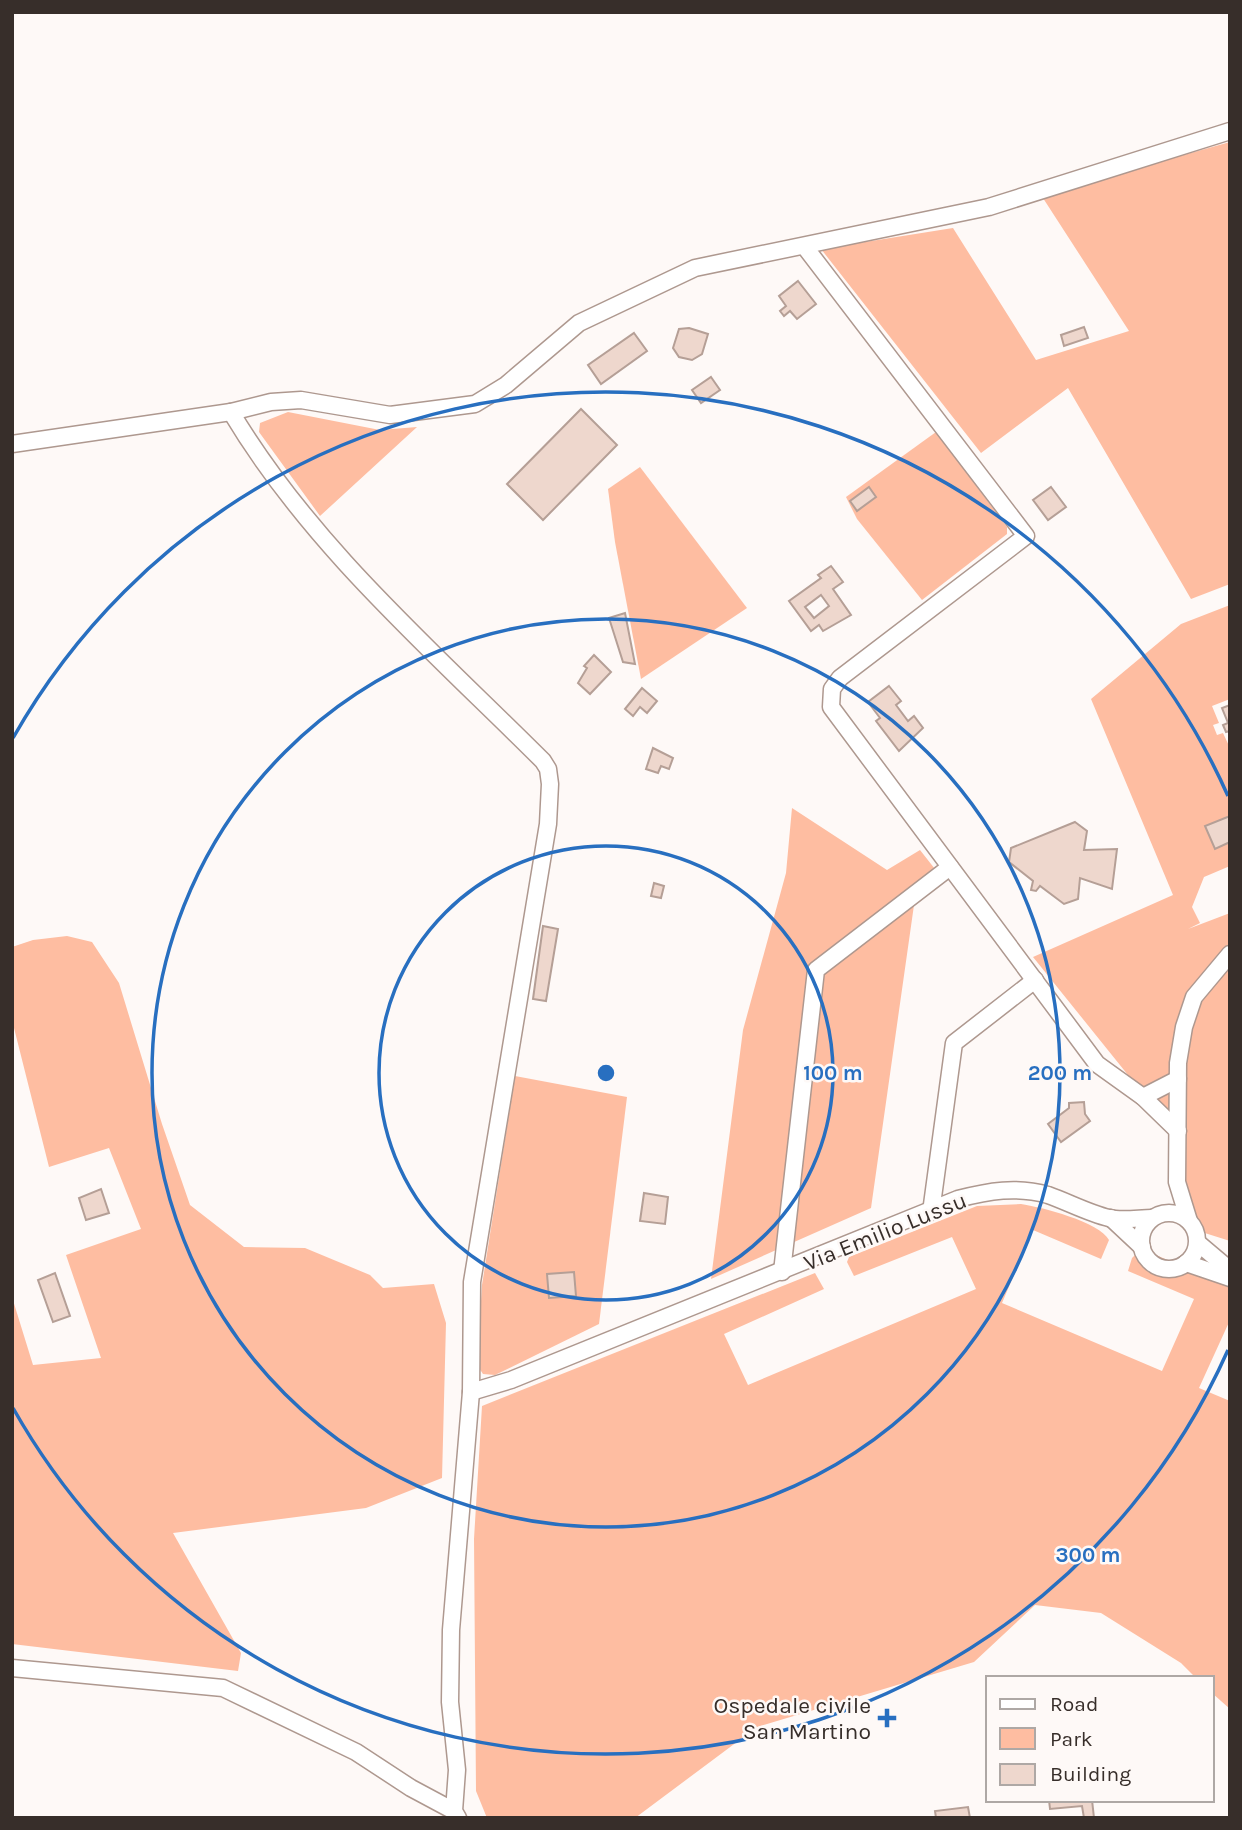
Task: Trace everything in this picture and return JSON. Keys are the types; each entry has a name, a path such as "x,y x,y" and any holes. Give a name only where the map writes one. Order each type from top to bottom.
{"street":[{"path":"12,444 231,412 271,402 302,400 390,415 475,404 506,385 579,323 695,268 805,247 989,206 1230,131"},
{"path":"805,247 1026,536 840,678 832,689 831,707 1097,1064 1143,1097 1178,1131"},
{"path":"12,1668 223,1688 356,1752 456,1814 457,1770 450,1702 451,1630 471,1392 472,1282 548,824 549,771 317,531 266,467 231,412"},
{"path":"782,1272 816,970 950,867"},
{"path":"1189,1221 1177,1182 1178,1079 1184,1027 1194,997 1230,954"},
{"path":"930,1212 954,1042 1035,980"},
{"path":"1143,1097 1178,1079"},
{"path":"1177,1182 1156,1216 1143,1231 1142,1247 1156,1266 1171,1269 1186,1264 1230,1278"},
{"name":"Via Emilio Lussu","path":"471,1392 511,1380 958,1199 1007,1189 1046,1194 1111,1218 1156,1216"},
{"path":"1156,1216 1175,1213 1189,1221 1194,1227 1198,1243 1230,1270"},
{"name":"Via Emilio Lussu","path":"1111,1218 1142,1247"},
{"path":"1186,1264 1198,1243"}],"green space":[{"path":"1230,142 1230,584 1191,599 1068,388 981,453 821,249 953,228 1036,360 1129,331 1041,195"},
{"path":"288,412 380,430 417,427 320,516 259,432 260,423"},
{"path":"936,432 1007,527 1007,534 922,600 857,519 846,497"},
{"path":"640,467 747,608 641,679 615,542 608,489"},
{"path":"1230,605 1230,699 1212,706 1219,723 1213,725 1217,735 1223,733 1230,748 1230,866 1204,877 1192,907 1200,923 1188,929 1230,913 1230,1241 1189,1228 1185,1181 1165,1121 1033,957 1173,895 1091,699 1181,624"},
{"path":"792,808 887,870 920,850 942,878 915,898 871,1208 711,1279 743,1030 786,873"},
{"path":"67,936 92,942 119,983 190,1205 244,1247 305,1248 370,1275 383,1288 434,1284 446,1323 442,1478 366,1508 173,1533 241,1653 238,1671 12,1644 12,1297 33,1365 101,1358 66,1255 141,1229 109,1148 49,1167 12,1020 12,947 33,940"},
{"path":"515,1076 627,1097 599,1324 495,1375 483,1374 477,1365 482,1285"},
{"path":"1021,1204 1082,1221 1103,1233 1109,1240 1101,1259 1033,1230 1002,1303 1162,1371 1194,1299 1128,1271 1132,1258 1139,1251 1145,1250 1230,1288 1230,1320 1199,1388 1230,1401 1230,1709 1214,1695 1214,1676 1194,1676 1181,1663 1101,1613 1035,1605 974,1662 757,1727 635,1818 487,1818 476,1791 474,1539 482,1406 815,1273 824,1289 724,1334 748,1385 976,1289 952,1237 854,1276 847,1262 849,1257 977,1206"}],"building":[{"path":"798,281 816,304 797,319 790,311 784,316 780,311 786,306 779,296"},
{"path":"1084,327 1088,338 1064,346 1061,335"},
{"path":"689,328 708,334 702,354 692,360 679,357 673,348 679,329"},
{"path":"634,333 647,351 601,384 588,365"},
{"path":"711,377 720,390 701,403 692,390"},
{"path":"581,409 617,445 543,520 507,484"},
{"path":"869,487 876,497 857,511 850,501"},
{"path":"1051,487 1066,507 1048,520 1033,500"},
{"path":"831,566 843,582 833,589 851,615 823,631 819,625 811,631 789,601 821,578 818,575","holes":["821,595 829,606 814,618 805,607"]},
{"path":"625,613 635,664 623,662 609,618"},
{"path":"594,655 611,672 590,694 578,683 587,668 584,666"},
{"path":"889,686 901,701 896,705 908,721 914,716 923,728 899,751 876,721 880,718 868,702"},
{"path":"642,688 657,701 647,713 640,707 633,716 625,709"},
{"path":"1230,705 1230,731 1226,732 1223,725 1228,723 1222,708"},
{"path":"653,748 673,758 669,769 661,766 658,773 646,769"},
{"path":"1230,816 1230,842 1215,849 1205,826"},
{"path":"1075,822 1087,831 1084,850 1117,849 1112,889 1080,878 1078,899 1064,904 1040,886 1036,891 1031,890 1033,881 1009,862 1011,848"},
{"path":"654,883 664,886 661,898 651,896"},
{"path":"543,926 558,929 546,1001 533,999"},
{"path":"1084,1102 1085,1114 1090,1121 1061,1142 1048,1124 1069,1108 1069,1103"},
{"path":"101,1189 109,1213 86,1220 79,1198"},
{"path":"644,1193 668,1197 665,1224 640,1221"},
{"path":"574,1272 576,1296 549,1298 547,1274"},
{"path":"55,1273 70,1316 53,1322 38,1280"},
{"path":"1049,1802 1092,1802 1094,1818 1084,1818 1082,1806 1050,1809"},
{"path":"968,1807 970,1818 936,1818 935,1811"}],"place":[{"name":"Ospedale civile San Martino","path":"887,1718"}]}
